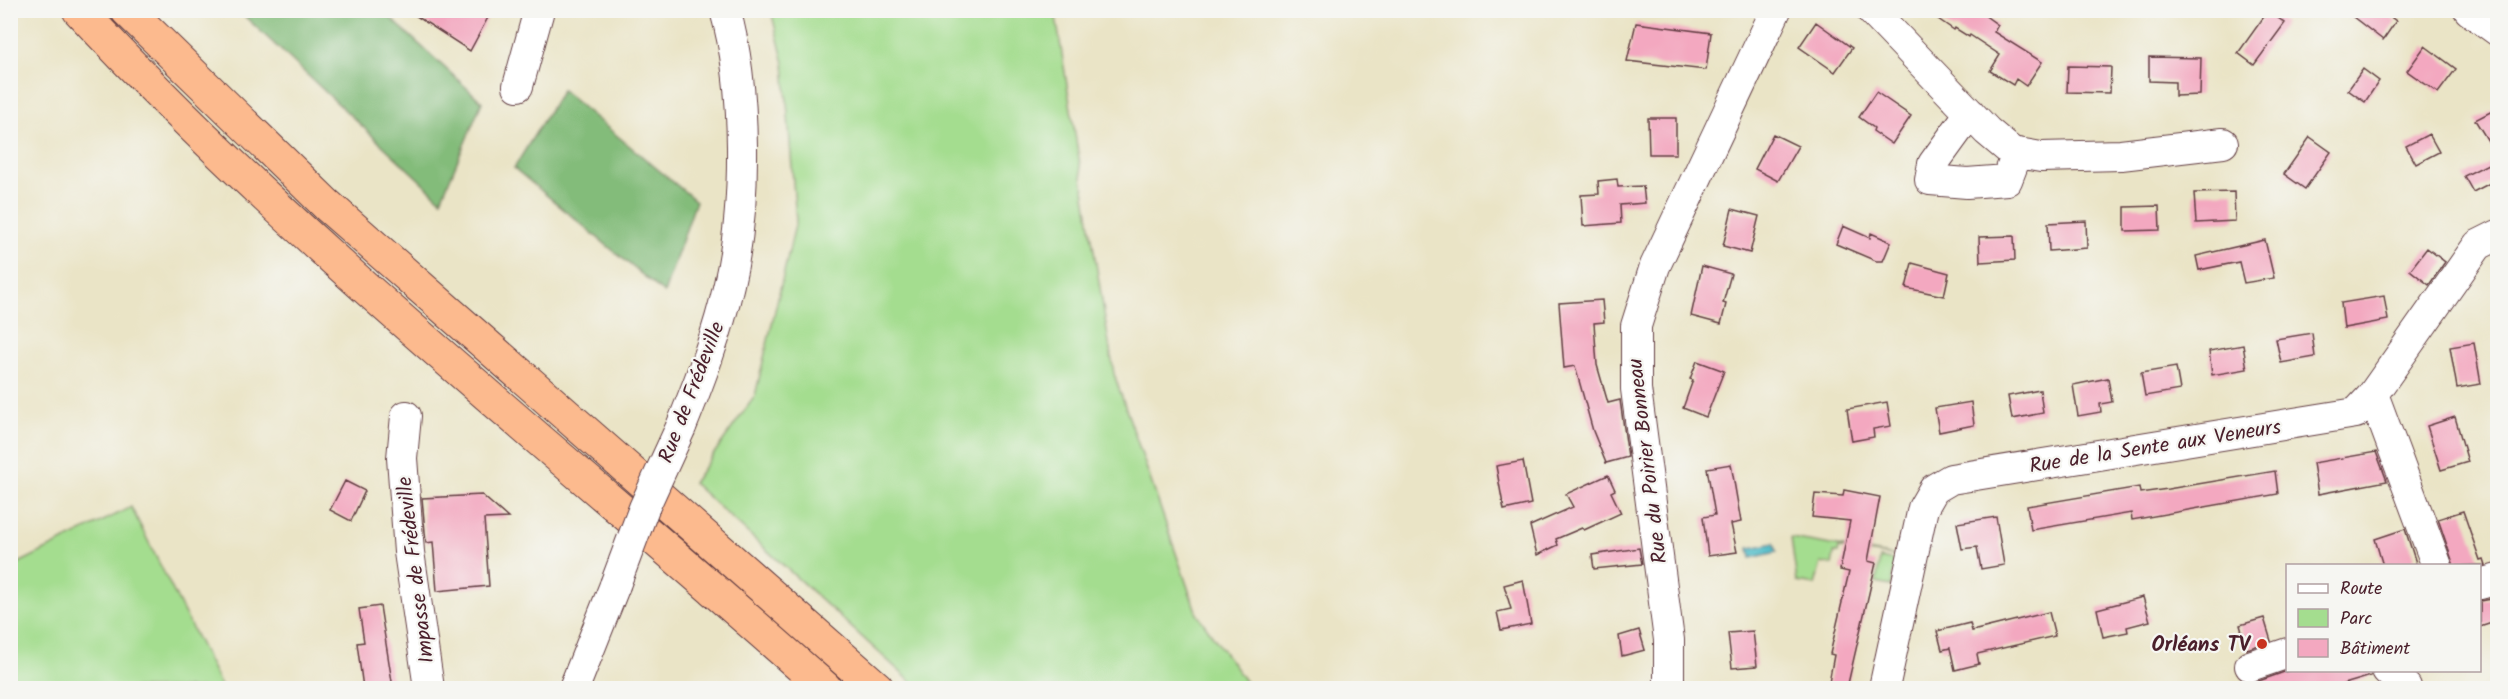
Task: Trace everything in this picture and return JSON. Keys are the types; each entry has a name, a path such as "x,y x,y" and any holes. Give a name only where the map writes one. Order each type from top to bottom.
{"highway":[{"path":"79,10 210,144 313,241 825,688"},
{"path":"127,10 327,205 877,688"}],"street":[{"path":"518,86 539,10"},
{"name":"Rue de Frédeville","path":"574,688 644,508 681,427 709,356 730,282 741,198 739,85 725,10"},
{"name":"Rue du Poirier Bonneau","path":"1669,688 1669,640 1636,389 1634,349 1636,326 1655,266 1776,10"},
{"path":"1871,10 1987,132 2017,154 2041,157 2121,155 2223,143"},
{"path":"1970,113 1933,164 1930,180 1967,183 2007,180 2017,154"},
{"name":"Rue de la Sente aux Veneurs","path":"1884,688 1923,508 1934,489 1952,478 2356,413 2371,397 2478,245 2498,236"},
{"path":"2371,397 2376,402 2436,564"},
{"name":"Impasse de Frédeville","path":"406,416 402,458 409,552 429,688"},
{"path":"2481,584 2498,579"},
{"path":"2250,666 2286,654"}],"green space":[{"path":"239,11 383,11 482,102 441,200"},
{"path":"771,11 1055,11 1114,374 1197,614 1250,688 918,688 693,483 755,396 796,221 784,63"},
{"path":"562,90 696,201 664,293 514,168"},
{"path":"131,507 222,688 11,688 11,567"},
{"path":"1791,538 1895,556 1839,548 1838,553 1834,553 1832,565 1821,563 1815,585 1797,582"},
{"path":"1880,558 1895,561 1891,586 1876,583"}],"water":[{"path":"1774,543 1777,552 1751,558 1749,548"}],"building":[{"path":"407,10 492,10 470,51"},
{"path":"1925,10 1977,10 1998,25 1994,32 2042,62 2026,86 2016,79 2013,85 1990,71 2000,55 1970,35 1969,37 1955,28 1954,30"},
{"path":"2344,10 2381,10 2396,21 2383,40"},
{"path":"2268,11 2285,23 2254,65 2238,53"},
{"path":"1816,22 1852,48 1835,72 1799,47"},
{"path":"1636,23 1711,33 1706,70 1627,61"},
{"path":"2425,46 2456,69 2438,93 2407,71"},
{"path":"2149,57 2201,58 2200,95 2175,96 2175,82 2149,81"},
{"path":"2068,66 2111,67 2110,93 2067,92"},
{"path":"2363,69 2379,81 2365,102 2348,90"},
{"path":"1876,92 1911,116 1892,144 1873,131 1874,128 1859,117"},
{"path":"2498,108 2498,157 2475,120"},
{"path":"1648,118 1676,118 1676,154 1649,154"},
{"path":"1773,134 1798,146 1778,181 1755,169"},
{"path":"2429,134 2439,152 2416,164 2406,146"},
{"path":"2310,137 2331,152 2305,189 2284,174"},
{"path":"2498,159 2498,179 2473,192 2464,176"},
{"path":"1617,179 1618,187 1643,186 1645,203 1620,205 1621,223 1583,226 1581,195 1599,194 1598,181"},
{"path":"2234,192 2235,221 2196,223 2194,193"},
{"path":"2159,206 2160,230 2125,231 2125,207"},
{"path":"1732,209 1759,216 1750,253 1723,246"},
{"path":"2086,221 2087,248 2049,251 2048,223"},
{"path":"1843,226 1870,238 1871,233 1891,242 1883,261 1876,261 1836,244"},
{"path":"2014,236 2015,260 1980,262 1979,237"},
{"path":"2265,240 2274,278 2244,283 2239,262 2199,270 2196,256"},
{"path":"2427,248 2445,262 2429,285 2410,270"},
{"path":"1912,263 1949,273 1944,296 1906,288"},
{"path":"1702,266 1731,274 1723,303 1726,304 1721,324 1691,316"},
{"path":"2384,296 2388,320 2344,328 2341,303"},
{"path":"1602,300 1604,322 1594,323 1597,365 1608,403 1620,400 1628,457 1606,463 1593,431 1575,366 1564,368 1559,303"},
{"path":"2312,333 2315,357 2281,363 2276,339"},
{"path":"2474,343 2481,384 2457,388 2450,347"},
{"path":"2243,345 2247,369 2212,375 2209,351"},
{"path":"1697,361 1724,371 1706,417 1683,408"},
{"path":"2176,367 2180,390 2145,396 2141,373"},
{"path":"2108,378 2112,402 2100,404 2101,412 2078,416 2073,385"},
{"path":"2040,390 2043,413 2012,419 2008,396"},
{"path":"1887,402 1891,426 1873,429 1874,437 1852,441 1847,409"},
{"path":"1971,402 1974,425 1939,432 1935,408"},
{"path":"2455,417 2468,462 2441,470 2427,426"},
{"path":"2376,452 2387,481 2318,494 2313,463"},
{"path":"1523,461 1531,504 1504,510 1496,466"},
{"path":"1731,464 1741,522 1731,524 1737,552 1708,556 1703,517 1715,515 1707,468"},
{"path":"2275,471 2278,494 2132,520 2131,513 2031,530 2027,506 2139,487 2140,493"},
{"path":"1608,475 1615,490 1611,492 1621,513 1584,530 1582,528 1556,539 1558,545 1537,555 1530,526 1573,507 1566,494"},
{"path":"345,481 365,491 351,521 330,510"},
{"path":"1844,490 1880,497 1868,561 1876,563 1847,688 1828,688 1834,655 1830,654 1849,572 1840,570 1850,521 1812,517 1815,494 1843,496"},
{"path":"482,495 508,518 484,519 489,586 437,591 433,542 426,543 422,498"},
{"path":"2463,511 2480,560 2483,559 2485,565 2453,564 2438,519"},
{"path":"1996,517 2004,565 1981,569 1977,547 1962,549 1957,523"},
{"path":"2405,529 2416,564 2382,564 2375,539"},
{"path":"1639,548 1642,564 1594,569 1592,555"},
{"path":"1523,580 1531,624 1501,630 1497,612 1511,609 1504,585"},
{"path":"2143,597 2150,621 2127,627 2128,632 2103,637 2097,609"},
{"path":"2496,598 2498,621 2481,627 2481,601"},
{"path":"380,606 393,688 363,688 357,643 364,642 359,609"},
{"path":"2049,612 2055,636 1977,654 1979,664 1955,670 1950,648 1942,650 1937,631 1970,623 1972,631"},
{"path":"2264,618 2271,641 2247,649 2240,625"},
{"path":"1639,630 1645,650 1622,656 1619,636"},
{"path":"1753,631 1757,666 1732,668 1728,633"},
{"path":"2286,671 2370,672 2371,676 2331,688 2258,688 2256,682"}],"place":[{"name":"Orléans TV","path":"2262,644"}]}
